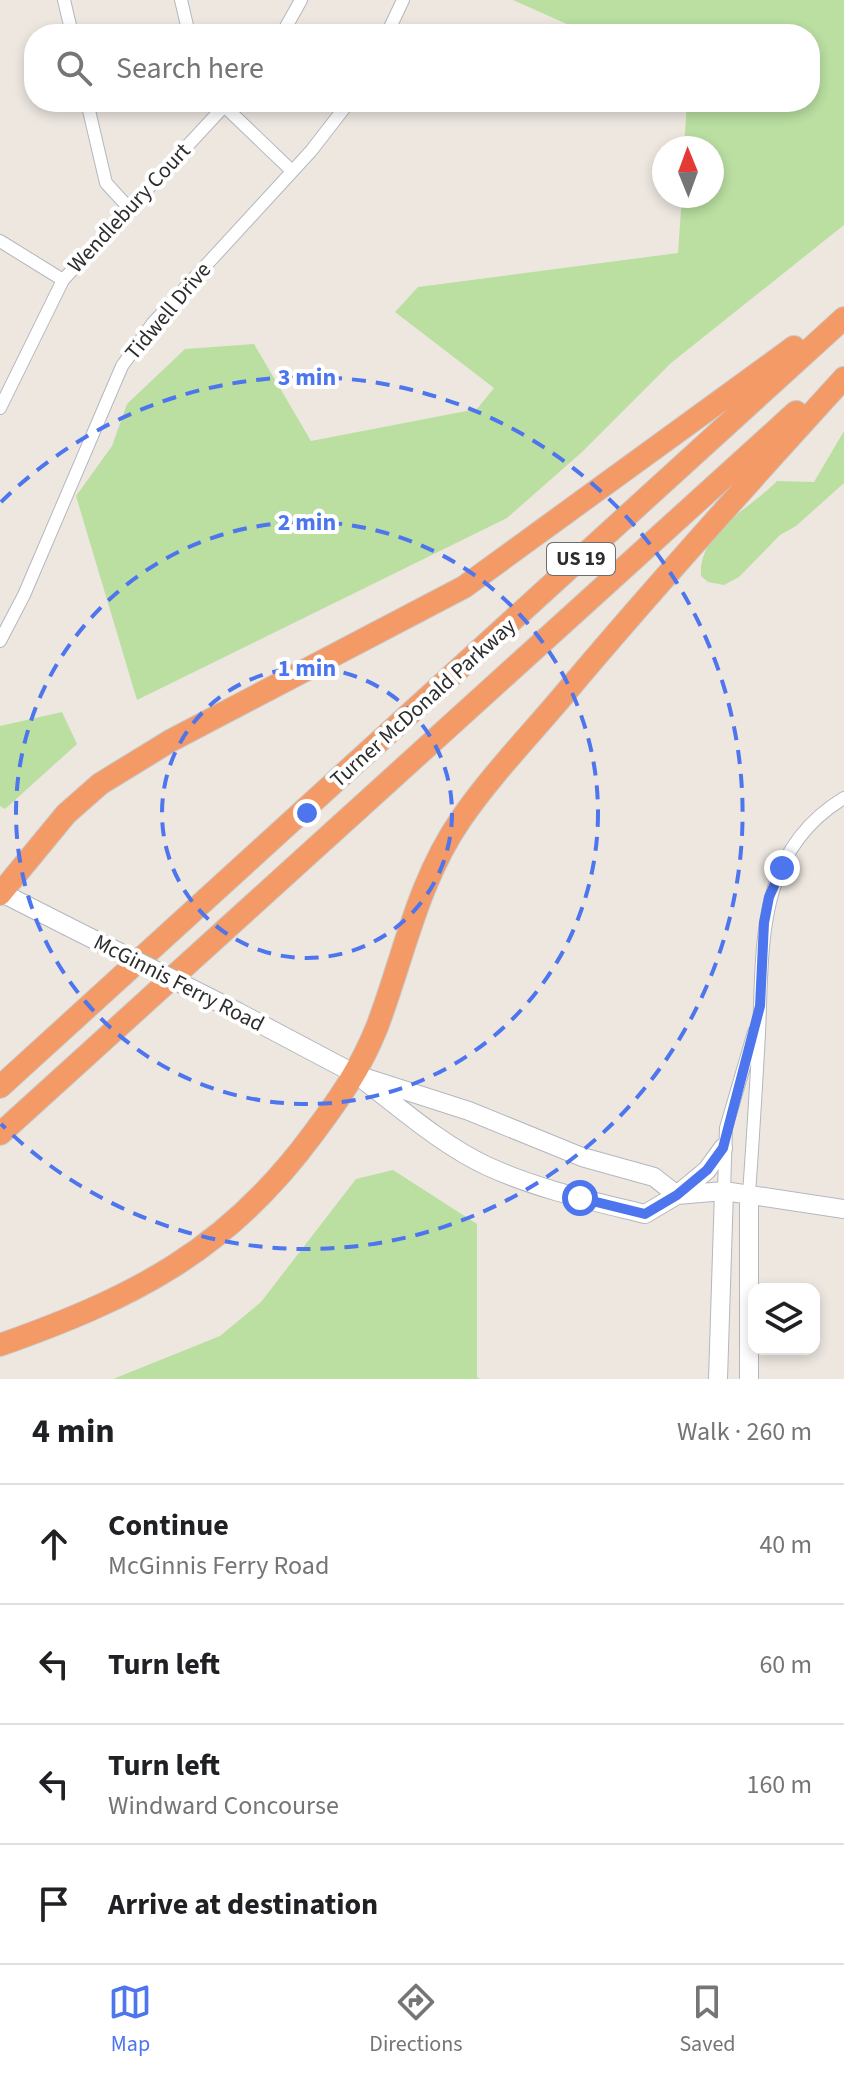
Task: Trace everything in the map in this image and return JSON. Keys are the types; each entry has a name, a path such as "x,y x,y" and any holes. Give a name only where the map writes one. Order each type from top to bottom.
{"highway":[{"path":"0,892 66,814 100,784 170,741 464,587 844,311"},
{"name":"Turner McDonald Parkway","path":"0,1087 844,318"},
{"name":"Turner McDonald Parkway","path":"0,1134 844,369"},
{"path":"0,1345 122,1296 205,1247 242,1217 291,1164 357,1075 378,1024 413,913 436,861 461,819 643,599 844,378"}],"main road":[{"name":"McGinnis Ferry Road","path":"0,892 357,1075 417,1120 499,1171 580,1198 645,1214 677,1195 724,1191 844,1209"},
{"name":"McGinnis Ferry Road","path":"357,1075 469,1111 582,1157 654,1177 677,1195"},
{"path":"677,1195 707,1170 723,1148"},
{"path":"718,1379 724,1191"},
{"path":"749,1193 749,1379"}],"street":[{"path":"64,0 70,24"},
{"path":"181,0 187,24"},
{"path":"288,24 301,0"},
{"path":"392,24 403,0"},
{"path":"89,112 106,183 129,208"},
{"name":"Wendlebury Court","path":"0,408 63,280 216,112"},
{"path":"233,112 292,171"},
{"name":"Tidwell Drive","path":"0,641 24,595 122,366 153,323 292,171 341,112"},
{"path":"0,241 63,280"},
{"path":"749,1193 762,940 769,897 797,841 812,823 844,798"},
{"path":"724,1191 723,1148 760,1006"}],"green space":[{"path":"513,0 844,0 844,225 671,363 582,452 507,518 137,700 76,496 112,446 127,404 185,349 254,344 311,441 477,409 494,388 395,312 418,287 678,253 681,208 724,208 724,136 685,136 686,112 820,112 820,24 567,24"},
{"path":"844,431 844,483 796,526 780,535 739,577 724,585 708,582 701,576 702,560 708,547 728,522 777,481 814,482"},
{"path":"62,712 77,744 5,809 0,806 0,726"},
{"path":"393,1170 477,1224 477,1377 480,1379 113,1379 220,1336 261,1302 356,1179"}],"route":[{"path":"580,1198 645,1214 677,1195 707,1170 723,1148 760,1006 764,923 769,897 782,868"}]}
